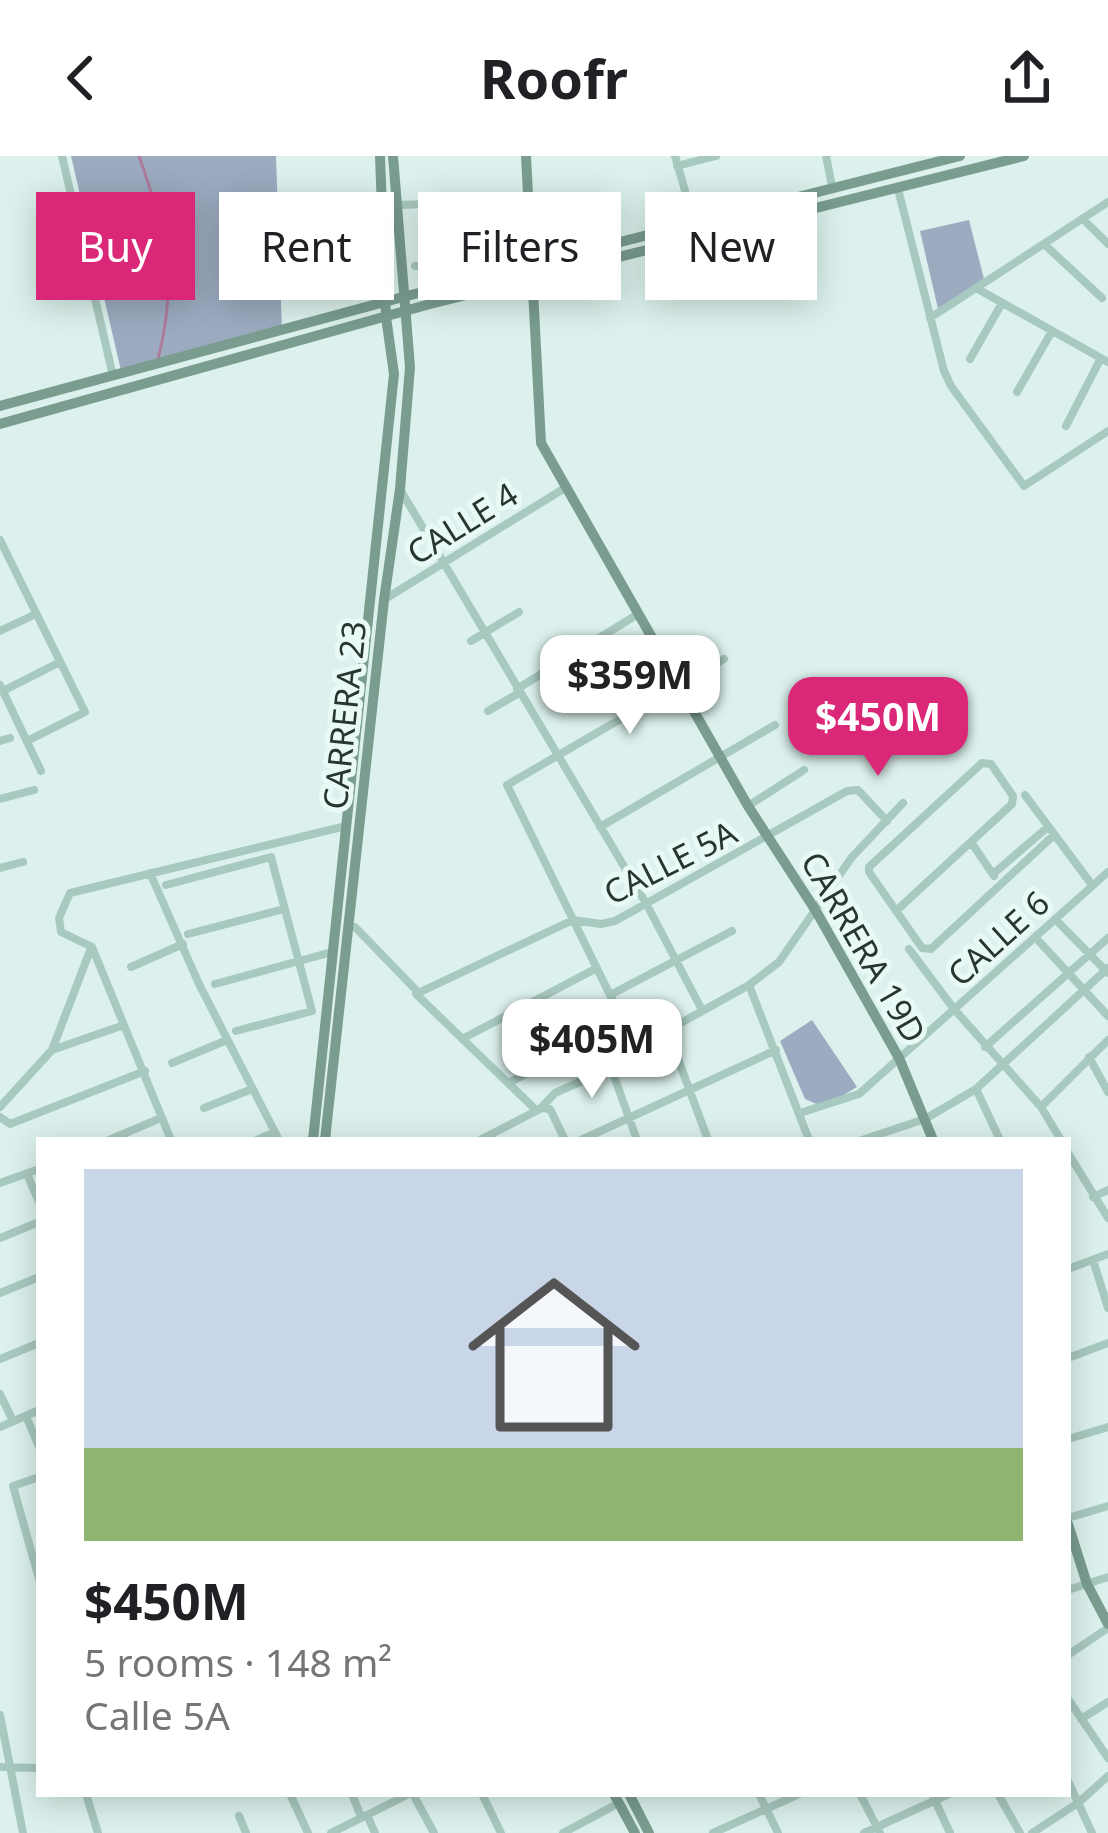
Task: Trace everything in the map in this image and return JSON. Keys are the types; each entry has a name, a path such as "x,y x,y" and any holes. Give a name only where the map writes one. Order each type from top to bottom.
{"main road":[{"name":"CARRERA 23","path":"325,1137 335,989 332,952 394,374 386,317 380,156"},
{"name":"CARRERA 23","path":"393,156 394,192"},
{"path":"526,156 528,192"},
{"path":"809,192 960,156"},
{"path":"621,258 1024,156"},
{"name":"CARRERA 23","path":"313,1137 348,927 383,600 400,489 410,367 394,206"},
{"path":"0,406 418,293"},
{"path":"0,424 449,300"},
{"name":"CARRERA 19D","path":"532,300 539,432 565,488 748,806 816,911 899,1058 932,1137"},
{"path":"410,367 411,327 425,306"},
{"path":"1071,1531 1087,1584 1108,1626"},
{"path":"625,1797 635,1833"},
{"path":"626,1797 649,1833"}],"street":[{"path":"62,156 114,378"},
{"path":"685,192 676,161 716,156"},
{"path":"826,156 832,186"},
{"path":"898,189 951,386 1024,486 1108,431"},
{"path":"930,317 1108,202"},
{"path":"394,206 418,205"},
{"path":"1083,219 1108,244"},
{"path":"1044,244 1102,298"},
{"path":"976,288 1104,360 1066,426"},
{"path":"970,359 1002,303"},
{"path":"1017,392 1052,331"},
{"name":"CALLE 4","path":"383,600 565,488"},
{"path":"400,489 647,905 702,1010"},
{"path":"0,541 85,712 26,741"},
{"path":"0,569 12,564"},
{"path":"470,641 519,612"},
{"path":"0,632 36,614"},
{"path":"488,711 640,614"},
{"path":"636,1048 508,786 724,658"},
{"path":"41,771 1,688 60,662"},
{"path":"600,827 775,725"},
{"path":"896,911 1013,801 992,764 986,762 871,864 869,872 896,911 922,948 930,950 1051,831"},
{"path":"748,806 804,770"},
{"path":"0,799 34,790"},
{"name":"CALLE 5A","path":"416,994 573,920 601,924 647,905 848,790 858,790 887,820"},
{"path":"1025,795 1093,886"},
{"path":"486,1137 538,1109 555,1093 616,1066 636,1048 749,985 779,962 852,857 903,803"},
{"path":"170,1137 92,947 61,932 59,918 70,893 346,826"},
{"path":"993,874 1051,831"},
{"path":"971,842 1000,884"},
{"path":"166,885 271,857 312,1011 236,1031"},
{"path":"0,868 23,862"},
{"name":"CALLE 6","path":"800,1113 859,1094 1108,872"},
{"path":"150,873 186,939 227,1040 277,1136"},
{"path":"131,967 186,939 284,909"},
{"path":"871,1137 925,1119 976,1089 1107,970 1055,919"},
{"path":"348,927 355,927 508,1083 538,1109 550,1108 564,1137"},
{"path":"610,994 732,931"},
{"path":"1035,937 1108,1016"},
{"path":"986,1047 1108,938"},
{"path":"0,1107 52,1050 92,947"},
{"path":"909,949 953,1009 1041,1106 1058,1137"},
{"path":"215,984 332,952"},
{"path":"462,1039 597,968"},
{"path":"749,985 808,1137"},
{"path":"508,1083 623,1024"},
{"path":"52,1050 124,1025"},
{"path":"668,1032 707,1137"},
{"path":"172,1063 227,1040"},
{"path":"1041,1106 1108,1040"},
{"path":"588,1137 776,1049"},
{"path":"1089,1057 1108,1092"},
{"path":"616,1066 615,1079 636,1137"},
{"path":"0,1117 10,1124 145,1071"},
{"path":"204,1108 252,1089"},
{"path":"976,1089 999,1137"},
{"path":"116,1137 161,1118"},
{"path":"1071,1158 1108,1218"},
{"path":"0,1184 36,1170"},
{"path":"27,1174 36,1195"},
{"path":"1094,1197 1108,1190"},
{"path":"0,1238 36,1223"},
{"path":"1071,1268 1108,1253"},
{"path":"1093,1260 1108,1308"},
{"path":"0,1293 36,1278"},
{"path":"1071,1357 1108,1343"},
{"path":"0,1359 36,1344"},
{"path":"0,1394 13,1421"},
{"path":"0,1427 36,1411"},
{"path":"26,1416 36,1440"},
{"path":"1071,1438 1108,1427"},
{"path":"34,1543 13,1486 36,1478"},
{"path":"1071,1520 1108,1506"},
{"path":"1071,1589 1108,1577"},
{"path":"1071,1652 1108,1626"},
{"path":"1081,1719 1108,1702"},
{"path":"1071,1704 1108,1758"},
{"path":"0,1715 6,1767 23,1833"},
{"path":"6,1767 36,1768"},
{"path":"1032,1833 1078,1803 1108,1776"},
{"path":"1071,1787 1091,1833"},
{"path":"87,1797 98,1833"},
{"path":"291,1797 308,1833"},
{"path":"354,1797 375,1833"},
{"path":"332,1833 405,1797"},
{"path":"413,1797 434,1833"},
{"path":"483,1797 501,1833"},
{"path":"563,1833 623,1797"},
{"path":"761,1797 778,1833"},
{"path":"713,1833 793,1797"},
{"path":"862,1797 879,1830"},
{"path":"864,1833 879,1830 934,1797 950,1833"},
{"path":"1000,1797 1020,1833"},
{"path":"238,1816 246,1833"}],"shaded area":[{"path":"71,156 276,156 277,192 219,192 219,300 281,300 282,332 122,375 105,300 195,300 195,192 79,192"},
{"path":"969,220 984,279 938,309 920,231"},
{"path":"812,1020 857,1087 823,1107 805,1099 780,1041"}],"waterway":[{"path":"139,156 167,256 168,304 158,359"}]}
